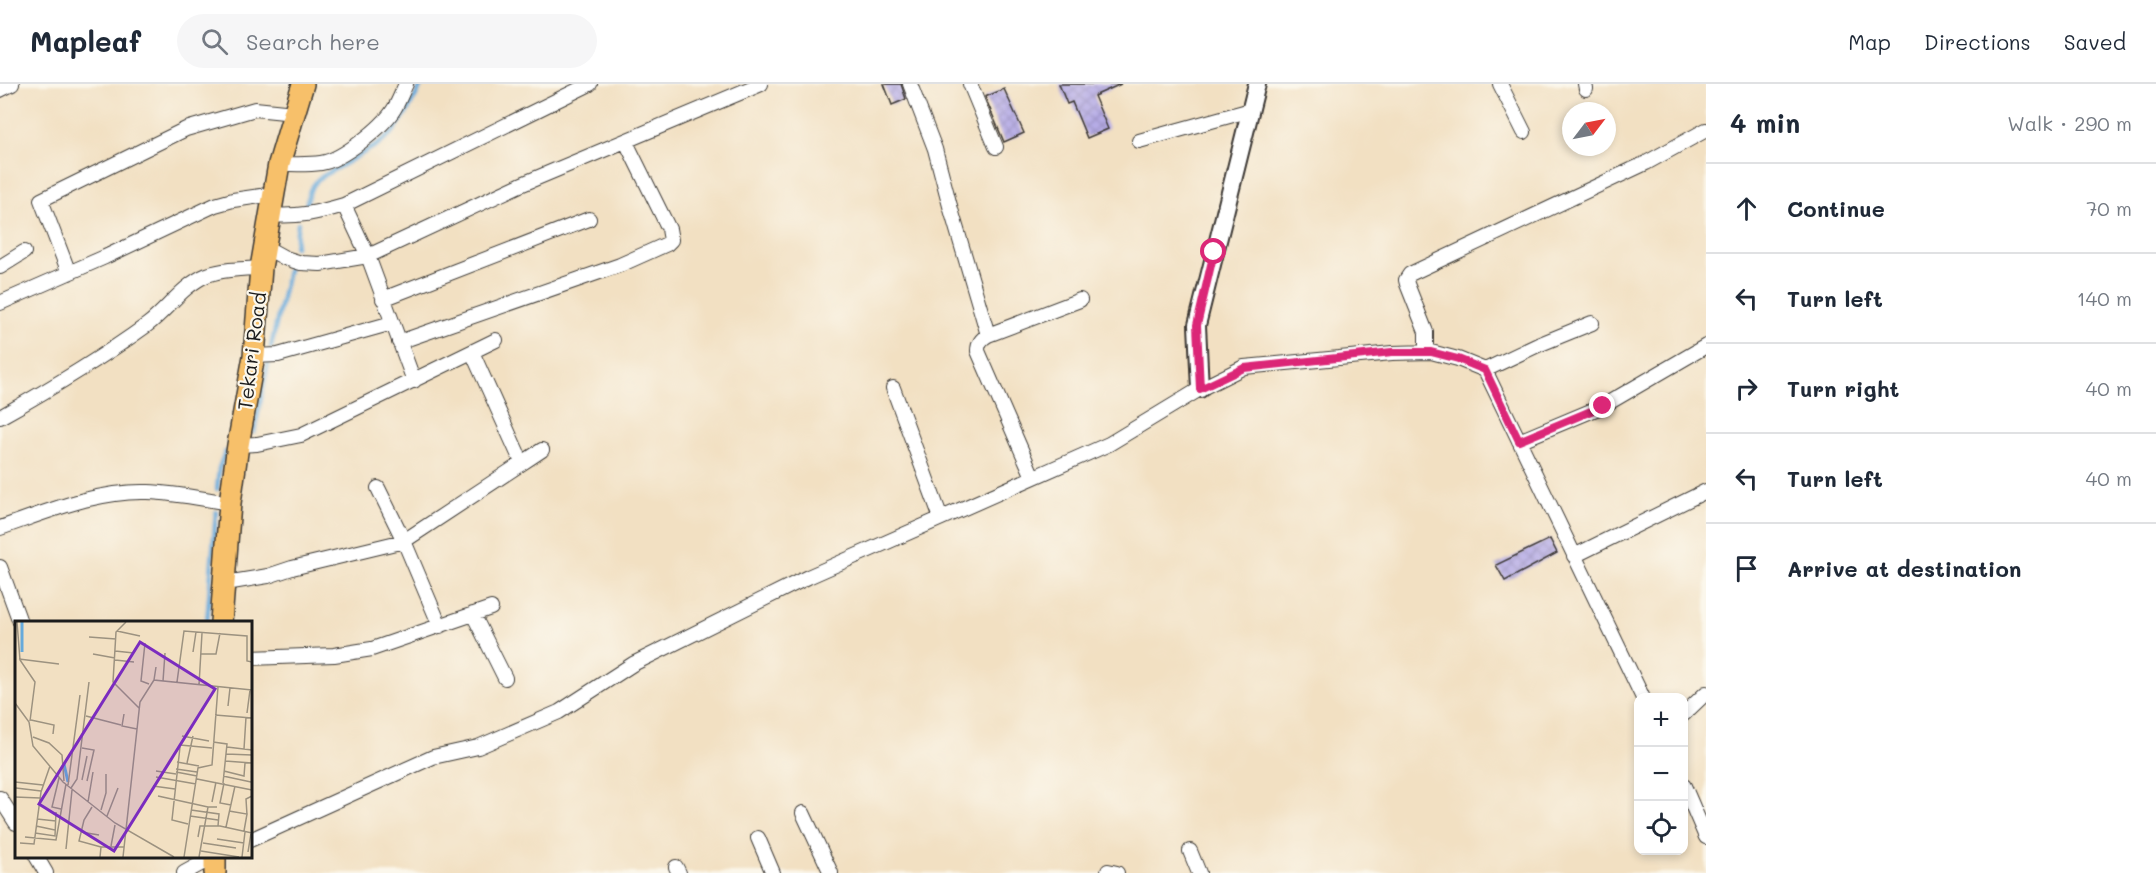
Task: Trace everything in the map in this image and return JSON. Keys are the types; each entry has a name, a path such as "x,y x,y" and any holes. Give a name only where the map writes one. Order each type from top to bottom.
{"highway":[{"name":"Tekari Road","path":"221,621 230,503 254,356 261,268 279,164 303,84"}],"street":[{"path":"0,90 12,84"},
{"path":"279,164 323,163 351,149 378,129 395,109 406,84"},
{"path":"270,215 290,217 312,215 344,205 590,84"},
{"path":"265,247 285,258 301,263 320,264 368,256 520,185 761,84"},
{"path":"910,84 935,149 988,334"},
{"path":"970,84 996,147"},
{"path":"1200,389 1197,325 1257,84"},
{"path":"1500,84 1524,132"},
{"path":"69,273 41,200 186,129 255,109 294,112"},
{"path":"1139,141 1251,110"},
{"path":"1426,352 1426,332 1406,280 1410,274 1646,163 1706,130"},
{"path":"399,342 620,265 667,244 671,240 669,229 626,142"},
{"path":"0,303 215,205 274,194"},
{"path":"344,205 368,256 414,381"},
{"path":"383,299 589,219"},
{"path":"0,267 24,252"},
{"path":"0,417 41,394 149,323 185,290 205,276 231,269 261,268"},
{"path":"1033,477 978,351 980,342 988,334 1080,300"},
{"path":"1485,370 1592,322"},
{"path":"254,356 278,355 392,323"},
{"path":"238,445 257,444 301,435 496,340"},
{"path":"1519,441 1603,406 1706,346"},
{"path":"472,352 518,454"},
{"path":"252,839 433,757 478,747 559,712 633,664 808,577 1109,444 1200,389 1244,368 1392,352 1426,352 1458,359 1485,370 1641,693"},
{"path":"892,388 941,518"},
{"path":"224,581 232,582 268,576 291,568 404,541 543,450"},
{"path":"378,488 404,541 440,626"},
{"path":"1574,556 1706,491"},
{"path":"0,528 55,509 120,493 148,492 230,503"},
{"path":"0,567 20,621"},
{"path":"252,658 352,653 372,649 491,608"},
{"path":"473,614 505,678"},
{"path":"1688,709 1706,693"},
{"path":"1688,797 1706,837"},
{"path":"0,798 15,821"},
{"path":"803,813 831,873"},
{"path":"758,838 773,873"},
{"path":"1190,851 1199,873"},
{"path":"37,858 46,873"},
{"path":"184,873 211,858"}],"building":[{"path":"884,84 901,84 906,99 892,105"},
{"path":"1059,84 1121,84 1094,96 1108,129 1087,138 1072,102 1067,104"},
{"path":"1004,89 1024,133 1004,142 985,97"},
{"path":"1550,539 1557,553 1505,581 1496,565"}],"waterway":[{"path":"306,205 310,190 318,179 377,145 393,132 406,114 422,84"},
{"path":"295,247 298,223"},
{"path":"271,347 289,266"},
{"path":"254,432 268,364"},
{"path":"217,489 219,468 225,452"},
{"path":"207,621 216,512"}],"route":[{"path":"1214,252 1197,325 1200,389 1244,368 1392,352 1431,352 1458,359 1485,370 1519,441 1603,406"}]}
